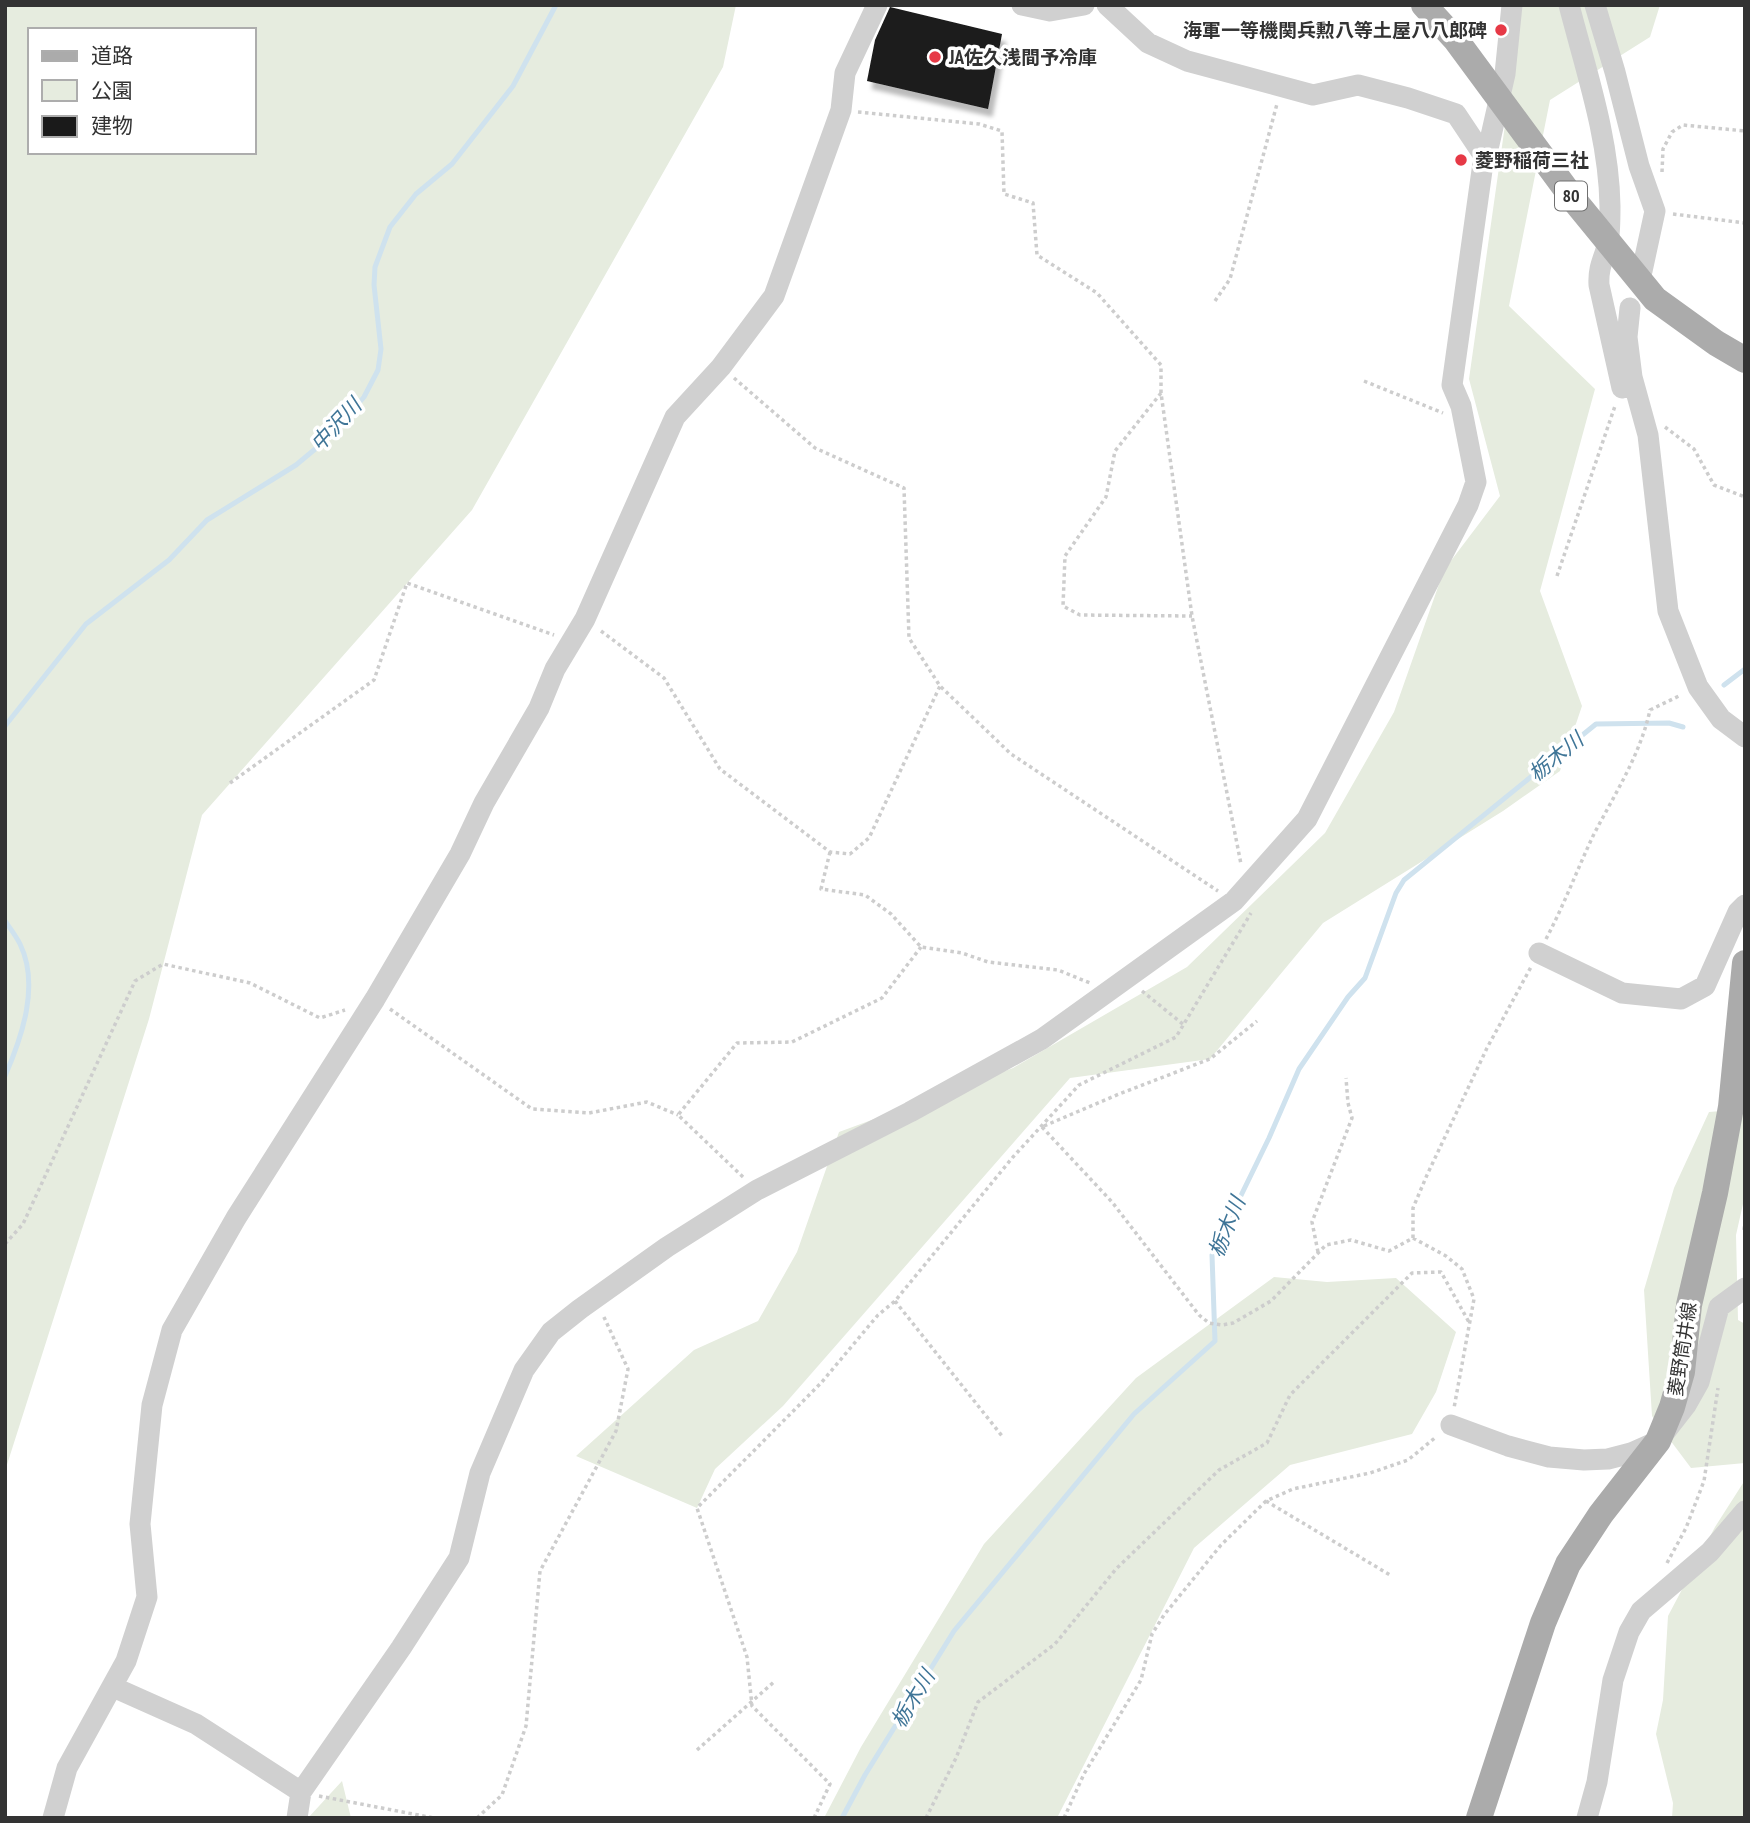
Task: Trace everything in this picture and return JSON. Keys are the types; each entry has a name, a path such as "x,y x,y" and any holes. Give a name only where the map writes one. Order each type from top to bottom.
{"main road":[{"name":"80","path":"1424,5 1456,40 1574,200 1655,299 1716,343 1745,360"},
{"name":"菱野筒井線","path":"1479,1818 1543,1623 1568,1564 1601,1514 1658,1441 1672,1407 1682,1372 1689,1305 1715,1193 1731,1107 1745,963"}],"street":[{"path":"53,1818 67,1769 126,1661 147,1597 141,1524 152,1405 172,1330 236,1218 375,999 460,854 484,803 539,708 555,669 585,619 675,417 721,367 774,296 841,110 845,73 877,5"},
{"path":"1022,5 1050,11 1084,5"},
{"path":"1107,5 1148,43 1187,61 1314,95 1358,85 1457,114 1486,152"},
{"path":"297,1818 301,1792 401,1648 459,1558 480,1473 524,1370 551,1332 667,1247 757,1190 910,1112 1042,1039 1117,984 1246,898 1307,819 1468,505 1476,482 1461,406 1452,385 1486,152 1505,74 1512,5"},
{"path":"1569,5 1600,122 1607,168 1610,207 1608,242 1598,270 1599,285 1621,387 1648,435"},
{"path":"1595,5 1639,166 1655,211 1642,271"},
{"path":"1630,308 1629,351 1632,377 1648,435 1668,611 1698,687 1721,719 1745,737"},
{"path":"1539,953 1622,993 1681,999 1705,986 1738,912 1745,905"},
{"path":"1451,1424 1508,1446 1549,1458 1584,1460 1620,1456 1658,1441 1686,1405 1699,1382 1719,1307 1745,1288"},
{"path":"1587,1818 1597,1782 1613,1680 1629,1632 1641,1611 1710,1552 1745,1511"},
{"path":"113,1687 196,1724 301,1792"}],"path":[{"path":"1214,301 1230,279 1282,86"},
{"path":"814,1818 830,1784 752,1706 747,1657 697,1507 821,1383 878,1315 895,1301 1013,1157 1079,1085 1176,1037 1246,898 1192,616 1161,393 1161,365 1097,293 1037,255 1033,202 1004,194 1002,131 979,124 841,110"},
{"path":"1662,174 1663,149 1672,132 1683,125 1745,131"},
{"path":"1655,211 1745,223"},
{"path":"721,367 815,448 904,488 909,638 940,686 1011,754 1246,898"},
{"path":"1364,381 1448,415 1461,406"},
{"path":"1558,576 1621,387"},
{"path":"1161,393 1115,451 1106,497 1065,556 1063,607 1080,615 1192,616"},
{"path":"1641,409 1693,449 1714,485 1745,497"},
{"path":"230,783 374,680 407,583 572,641"},
{"path":"585,619 664,678 720,769 830,852 850,854 869,838 940,686"},
{"path":"1413,1238 1413,1208 1427,1175 1487,1048 1565,903 1594,836 1644,735 1650,710 1698,687"},
{"path":"830,852 821,889 865,895 891,914 921,947 962,953 988,962 1058,970 1117,984 1184,1025"},
{"path":"678,1115 737,1043 792,1042 882,998 921,947"},
{"path":"5,1244 23,1224 135,981 163,964 250,983 320,1018 375,999 532,1109 589,1113 647,1102 678,1115 757,1190"},
{"path":"1042,1127 1210,1059 1257,1021"},
{"path":"1318,1252 1312,1223 1352,1118 1346,1079"},
{"path":"1042,1127 1112,1202 1199,1315 1209,1323 1233,1323 1271,1301 1326,1245 1351,1240 1389,1251 1413,1238"},
{"path":"1744,1230 1745,1223"},
{"path":"1064,1818 1084,1774 1141,1680 1152,1634 1164,1615 1221,1545 1266,1501 1293,1489 1370,1473 1408,1460 1451,1424 1474,1299 1462,1269 1446,1256 1413,1238"},
{"path":"926,1818 956,1758 978,1702 1055,1644 1116,1569 1219,1470 1267,1443 1290,1395 1412,1273 1441,1272 1470,1324"},
{"path":"477,1818 502,1795 526,1726 540,1571 616,1432 628,1369 596,1299"},
{"path":"895,1301 1002,1436"},
{"path":"1667,1564 1686,1528 1704,1481 1720,1376"},
{"path":"1266,1501 1390,1575"},
{"path":"698,1750 775,1681"},
{"path":"301,1792 434,1818"}],"green space":[{"path":"5,5 736,5 723,67 472,510 202,815 149,1019 5,1471"},
{"path":"1522,5 1660,5 1650,37 1550,100 1509,306 1595,389 1540,591 1582,706 1560,771 1503,811 1323,923 1210,1059 1070,1078 783,1406 715,1469 697,1508 576,1456 694,1350 758,1321 797,1252 839,1132 1013,1068 1187,967 1325,833 1394,712 1444,570 1500,496 1469,379"},
{"path":"1745,1109 1745,1195 1736,1235 1738,1320 1745,1324 1745,1463 1691,1468 1652,1416 1644,1290 1674,1188 1709,1112"},
{"path":"1274,1277 1327,1282 1396,1278 1456,1332 1436,1392 1412,1434 1290,1465 1194,1548 1057,1818 824,1818 861,1747 984,1544 1136,1378"},
{"path":"1745,1480 1745,1818 1672,1818 1673,1803 1656,1734 1663,1700 1668,1616 1715,1527"},
{"path":"342,1781 351,1818 308,1818"}],"building":[{"name":"JA佐久浅間予冷庫","path":"890,7 1002,34 988,109 867,81 875,40"}],"waterway":[{"name":"中沢川","path":"5,726 86,624 169,560 207,520 296,465 332,435 364,397 378,370 381,349 374,285 375,267 390,227 416,194 452,164 513,86 556,5"},
{"name":"栃木川","path":"1724,685 1745,669"},
{"name":"栃木川","path":"842,1818 865,1775 954,1631 1134,1414 1215,1341 1212,1255 1299,1069 1348,997 1365,978 1396,893 1404,880 1596,724 1669,723 1683,727"},
{"name":"中沢川","path":"5,921 26,960 29,993 22,1028 5,1076"}],"place":[{"name":"海軍一等機関兵勲八等土屋八八郎碑","path":"1501,30"},
{"name":"JA佐久浅間予冷庫","path":"935,57"},
{"name":"菱野稲荷三社","path":"1461,160"}]}
